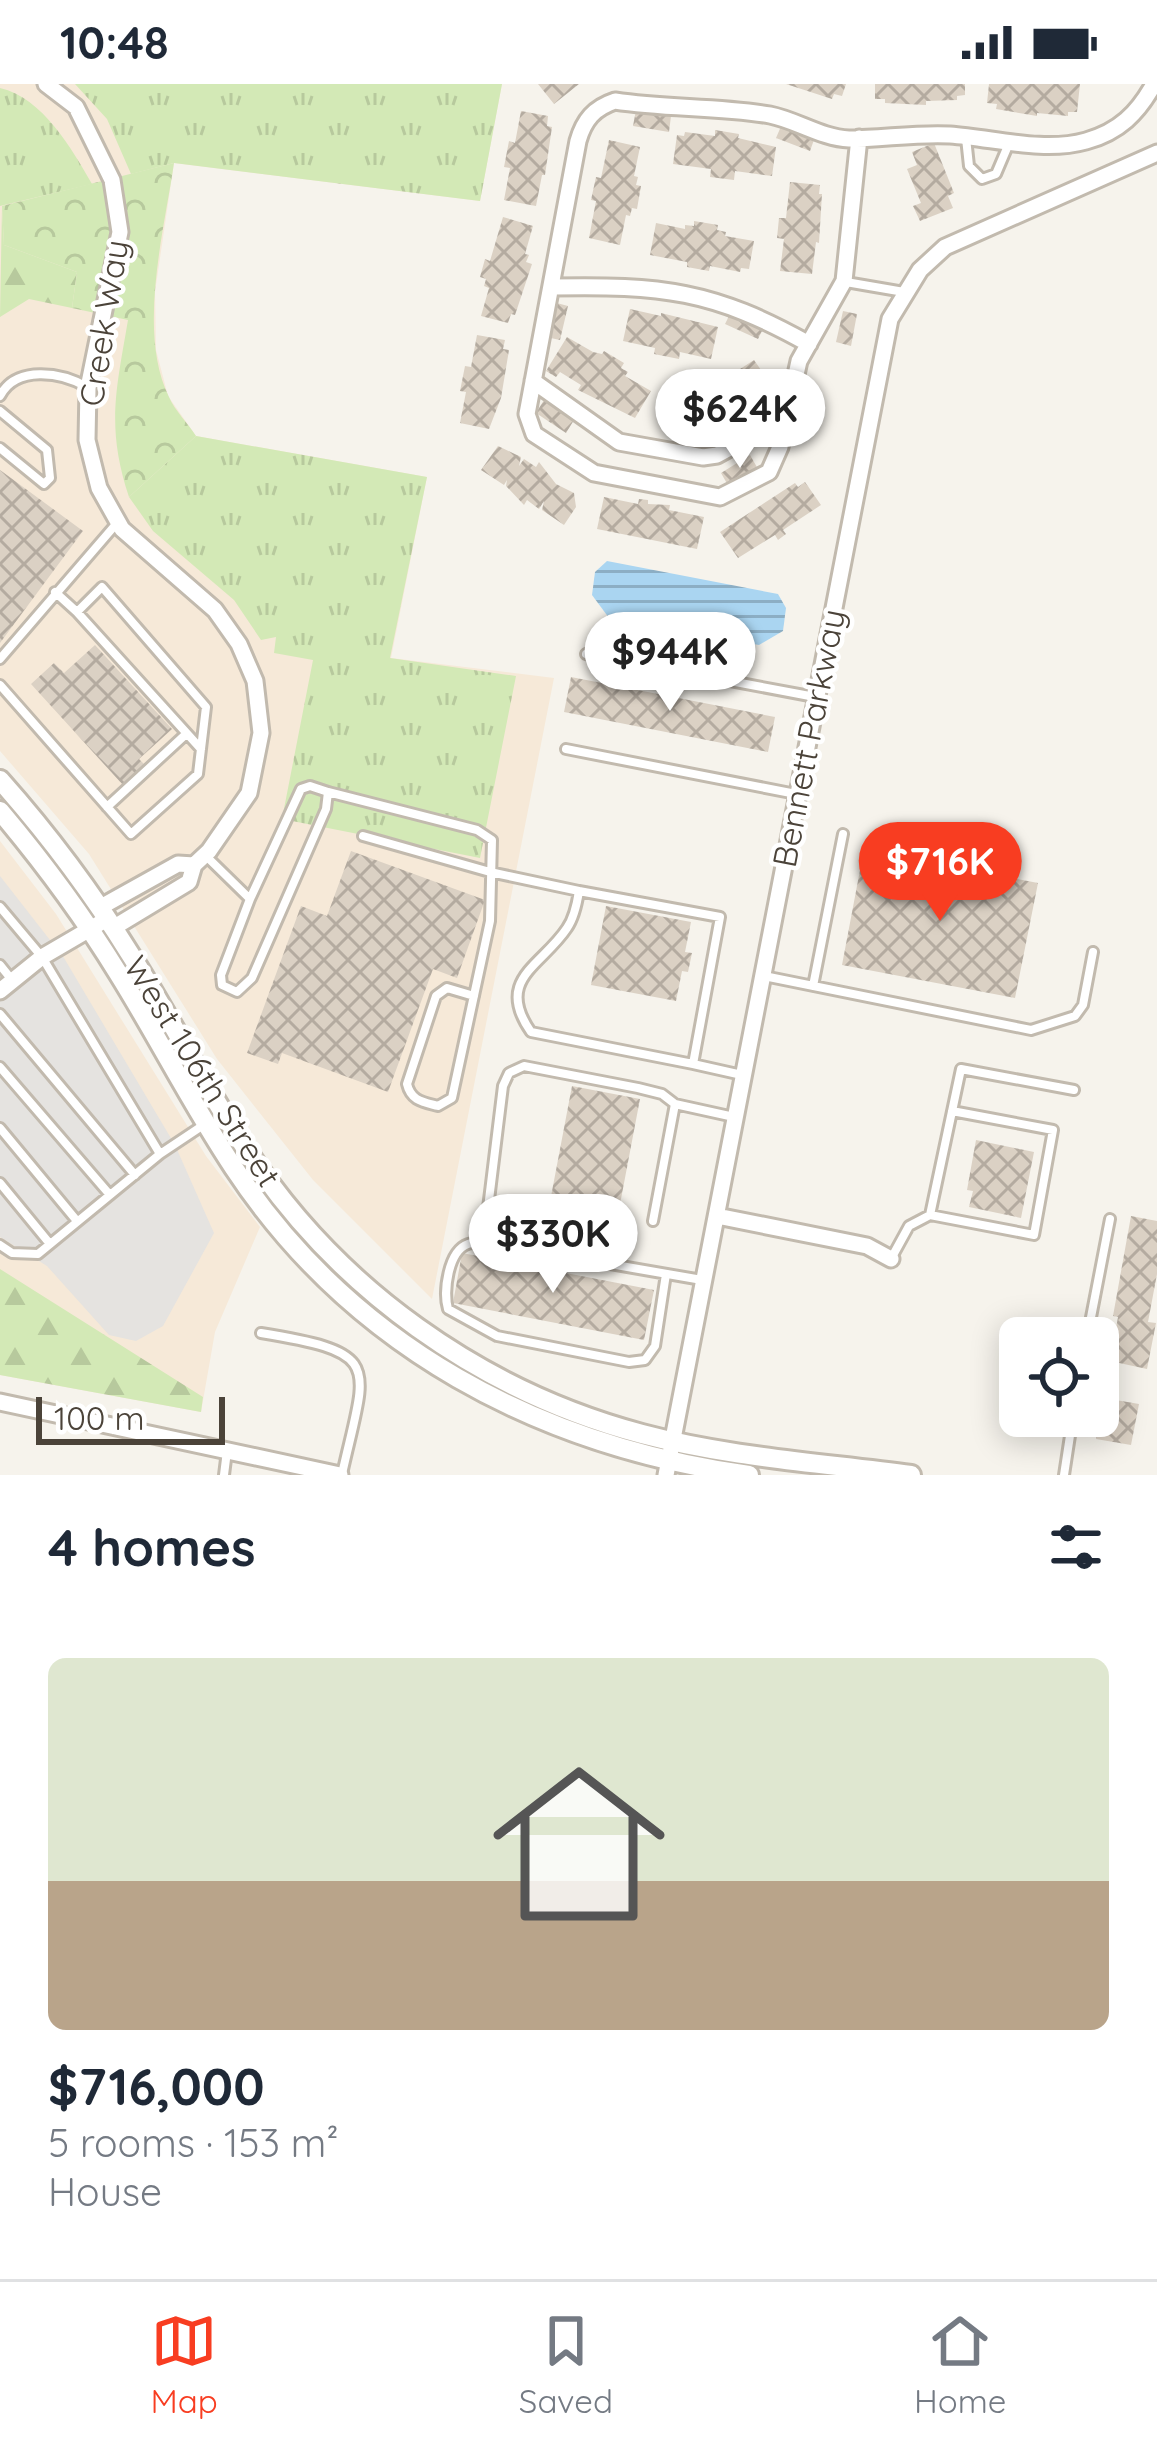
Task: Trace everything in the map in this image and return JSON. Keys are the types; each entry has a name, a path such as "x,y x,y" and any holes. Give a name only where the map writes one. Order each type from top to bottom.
{"street":[{"name":"Creek Way","path":"46,84 76,107 112,180 120,232 88,388 87,440 99,488 118,522 215,610 239,644 256,681 261,733 249,793 189,882 102,921"},
{"path":"859,138 844,281 799,361 780,448 769,472 720,497 594,473 535,434 526,414 578,141 582,127 601,106 615,100 687,110 715,107 776,116 843,139 859,138 966,137 1062,146 1106,134 1135,115 1154,84"},
{"name":"Bennett Parkway","path":"667,1469 885,338 904,292 920,270 960,238 1157,152"},
{"path":"552,287 648,286 715,300 763,318 809,344"},
{"path":"533,380 619,442 703,458 786,417"},
{"name":"West 106th Street","path":"0,780 70,865 206,1123 247,1186 287,1238 385,1330 460,1381 591,1441 667,1469 749,1475"},
{"name":"West 106th Street","path":"0,811 102,921 256,1165 296,1216 354,1277 429,1336 505,1382 586,1416 672,1442 910,1475"},
{"path":"6,986 178,865 200,860"},
{"path":"717,1216 867,1246 891,1259"},
{"path":"0,1402 309,1472 341,1475"}],"lane":[{"path":"966,137 969,166 982,179 996,174 1010,141"},
{"path":"844,281 904,292"},
{"path":"0,396 5,387 26,374 50,375 88,388"},
{"path":"0,411 47,450 50,478 44,484 0,448"},
{"path":"0,659 118,522"},
{"path":"0,685 131,834 198,774 206,707 102,587 77,612"},
{"path":"55,592 201,749"},
{"path":"586,654 816,698"},
{"path":"107,807 185,735"},
{"path":"566,749 797,794"},
{"path":"328,792 326,809 252,978 237,992 222,985 221,975 250,899 301,789 310,786 477,830 491,840 490,921 474,996 452,1098 438,1106 416,1100 407,1084 436,996 447,988 474,996"},
{"path":"813,986 843,834"},
{"path":"363,836 490,872 720,917 693,1064"},
{"path":"200,860 250,899"},
{"path":"579,891 571,924 522,976 518,1007 531,1032 744,1075"},
{"path":"0,907 42,957 160,1154"},
{"path":"763,976 1031,1030 1075,1016 1083,1005 1093,952"},
{"path":"0,965 6,986"},
{"path":"0,1014 135,1175"},
{"path":"488,1208 497,1118 509,1072 524,1066 662,1094 675,1104 735,1117"},
{"path":"0,1067 110,1195"},
{"path":"930,1215 961,1069 1074,1090"},
{"path":"652,1222 675,1104"},
{"path":"891,1259 910,1226 930,1215 1034,1235 1053,1130 952,1111"},
{"path":"0,1245 28,1256 50,1244 160,1154 206,1123"},
{"path":"0,1128 77,1222"},
{"path":"0,1183 50,1244"},
{"path":"1091,1317 1109,1219"},
{"path":"666,1274 655,1346 645,1360 629,1362 497,1336 448,1310 445,1299 454,1254 465,1245 489,1243 704,1280"},
{"path":"261,1333 333,1347 350,1355 359,1369 359,1397 341,1475"},
{"path":"1064,1475 1069,1437"},
{"path":"224,1475 227,1450"}],"shaded area":[{"path":"0,84 502,84 480,201 174,163 155,292 156,350 168,396 196,436 427,477 391,658 554,678 432,1299 313,1180 217,1059 89,854 0,751"},
{"path":"0,841 56,914 206,1156 260,1227 215,1332 201,1412 0,1375"},
{"path":"0,876 64,958 175,1145 214,1233 163,1326 136,1341 109,1335 47,1266 0,1237"}],"green space":[{"path":"75,84 502,84 480,201 174,163 131,174 107,119"},
{"path":"0,88 43,114 92,184 0,206"},
{"path":"174,163 156,282 155,343 169,397 196,436 129,497 115,429 128,320 72,308 77,272 4,245 2,206"},
{"path":"2,206 4,245 77,272 72,308 29,299 0,317"},
{"path":"196,436 427,477 390,658 516,676 480,858 282,819 313,660 274,653 276,637 261,640 234,600 153,531 129,497"},
{"path":"0,1269 203,1397 201,1412 0,1375"}],"water":[{"path":"607,561 778,594 786,608 783,631 759,645 609,618 592,595 595,572"}],"building":[{"path":"538,84 579,84 554,104"},
{"path":"786,84 846,84 842,96 834,94 832,99"},
{"path":"875,84 965,84 965,95 957,100 926,101 926,105 885,103 885,99 875,99"},
{"path":"989,84 1080,84 1077,112 1037,116 996,109 997,104 987,103"},
{"path":"636,110 671,116 669,132 633,126"},
{"path":"521,111 548,116 547,126 552,127 536,206 504,200 510,168 504,167"},
{"path":"782,124 815,137 810,151 776,138"},
{"path":"715,130 776,147 772,176 735,171 734,180 710,177 711,169 673,164 677,135 715,136"},
{"path":"609,140 640,147 634,176 641,186 637,209 626,215 620,245 589,238 596,201 591,200"},
{"path":"934,143 954,193 948,196 953,208 920,221 913,206 921,203 907,169 917,165 912,152"},
{"path":"790,182 820,185 819,243 812,274 780,271 784,239 777,238 779,218 786,218"},
{"path":"503,217 533,226 525,254 529,255 526,262 532,264 508,323 481,316 489,288 480,277 485,259 490,261"},
{"path":"694,221 718,225 725,236 754,241 749,269 740,272 710,266 709,271 650,255 656,223 685,229 685,225 694,226"},
{"path":"553,302 568,306 560,340 546,337"},
{"path":"630,309 718,327 711,359 680,352 679,359 654,354 655,348 623,341"},
{"path":"732,310 765,325 758,339 725,324"},
{"path":"843,311 857,314 851,346 836,342"},
{"path":"477,335 505,340 503,349 509,350 501,398 489,429 460,423 466,392 460,391"},
{"path":"567,337 624,363 625,376 651,391 635,418 578,390 581,385 560,372 556,377 546,371"},
{"path":"754,360 773,387 723,425 720,420 695,437 693,433 686,437 670,413 702,392 698,386 718,373 723,380"},
{"path":"544,400 574,420 566,433 536,413"},
{"path":"498,446 521,457 519,466 524,459 536,467 539,462 556,484 574,493 576,507 564,525 542,510 544,501 539,509 527,500 524,505 506,486 507,480 504,485 481,470"},
{"path":"750,455 758,469 729,487 721,473"},
{"path":"0,470 83,531 0,643"},
{"path":"805,482 821,505 783,530 786,534 778,540 775,535 738,558 720,532 795,483 798,487"},
{"path":"604,497 638,504 639,499 648,500 648,504 670,505 669,510 704,517 697,549 597,529"},
{"path":"95,645 172,729 139,759 145,765 123,785 31,684 54,663 64,673"},
{"path":"571,677 775,717 768,752 564,712"},
{"path":"864,849 1038,883 1015,998 842,965"},
{"path":"351,851 485,900 457,978 433,969 388,1092 282,1053 278,1064 247,1053 301,906 327,916"},
{"path":"606,906 691,922 685,952 692,953 688,972 682,971 676,1001 591,985"},
{"path":"572,1086 640,1099 613,1241 545,1228"},
{"path":"976,1140 1034,1152 1021,1218 969,1207 973,1191 967,1190"},
{"path":"1131,1216 1157,1221 1157,1274 1148,1322 1156,1323 1147,1369 1119,1363 1119,1317 1113,1316"},
{"path":"462,1253 654,1290 644,1340 453,1303"},
{"path":"1119,1401 1139,1404 1131,1445 1096,1439 1119,1437"}]}
